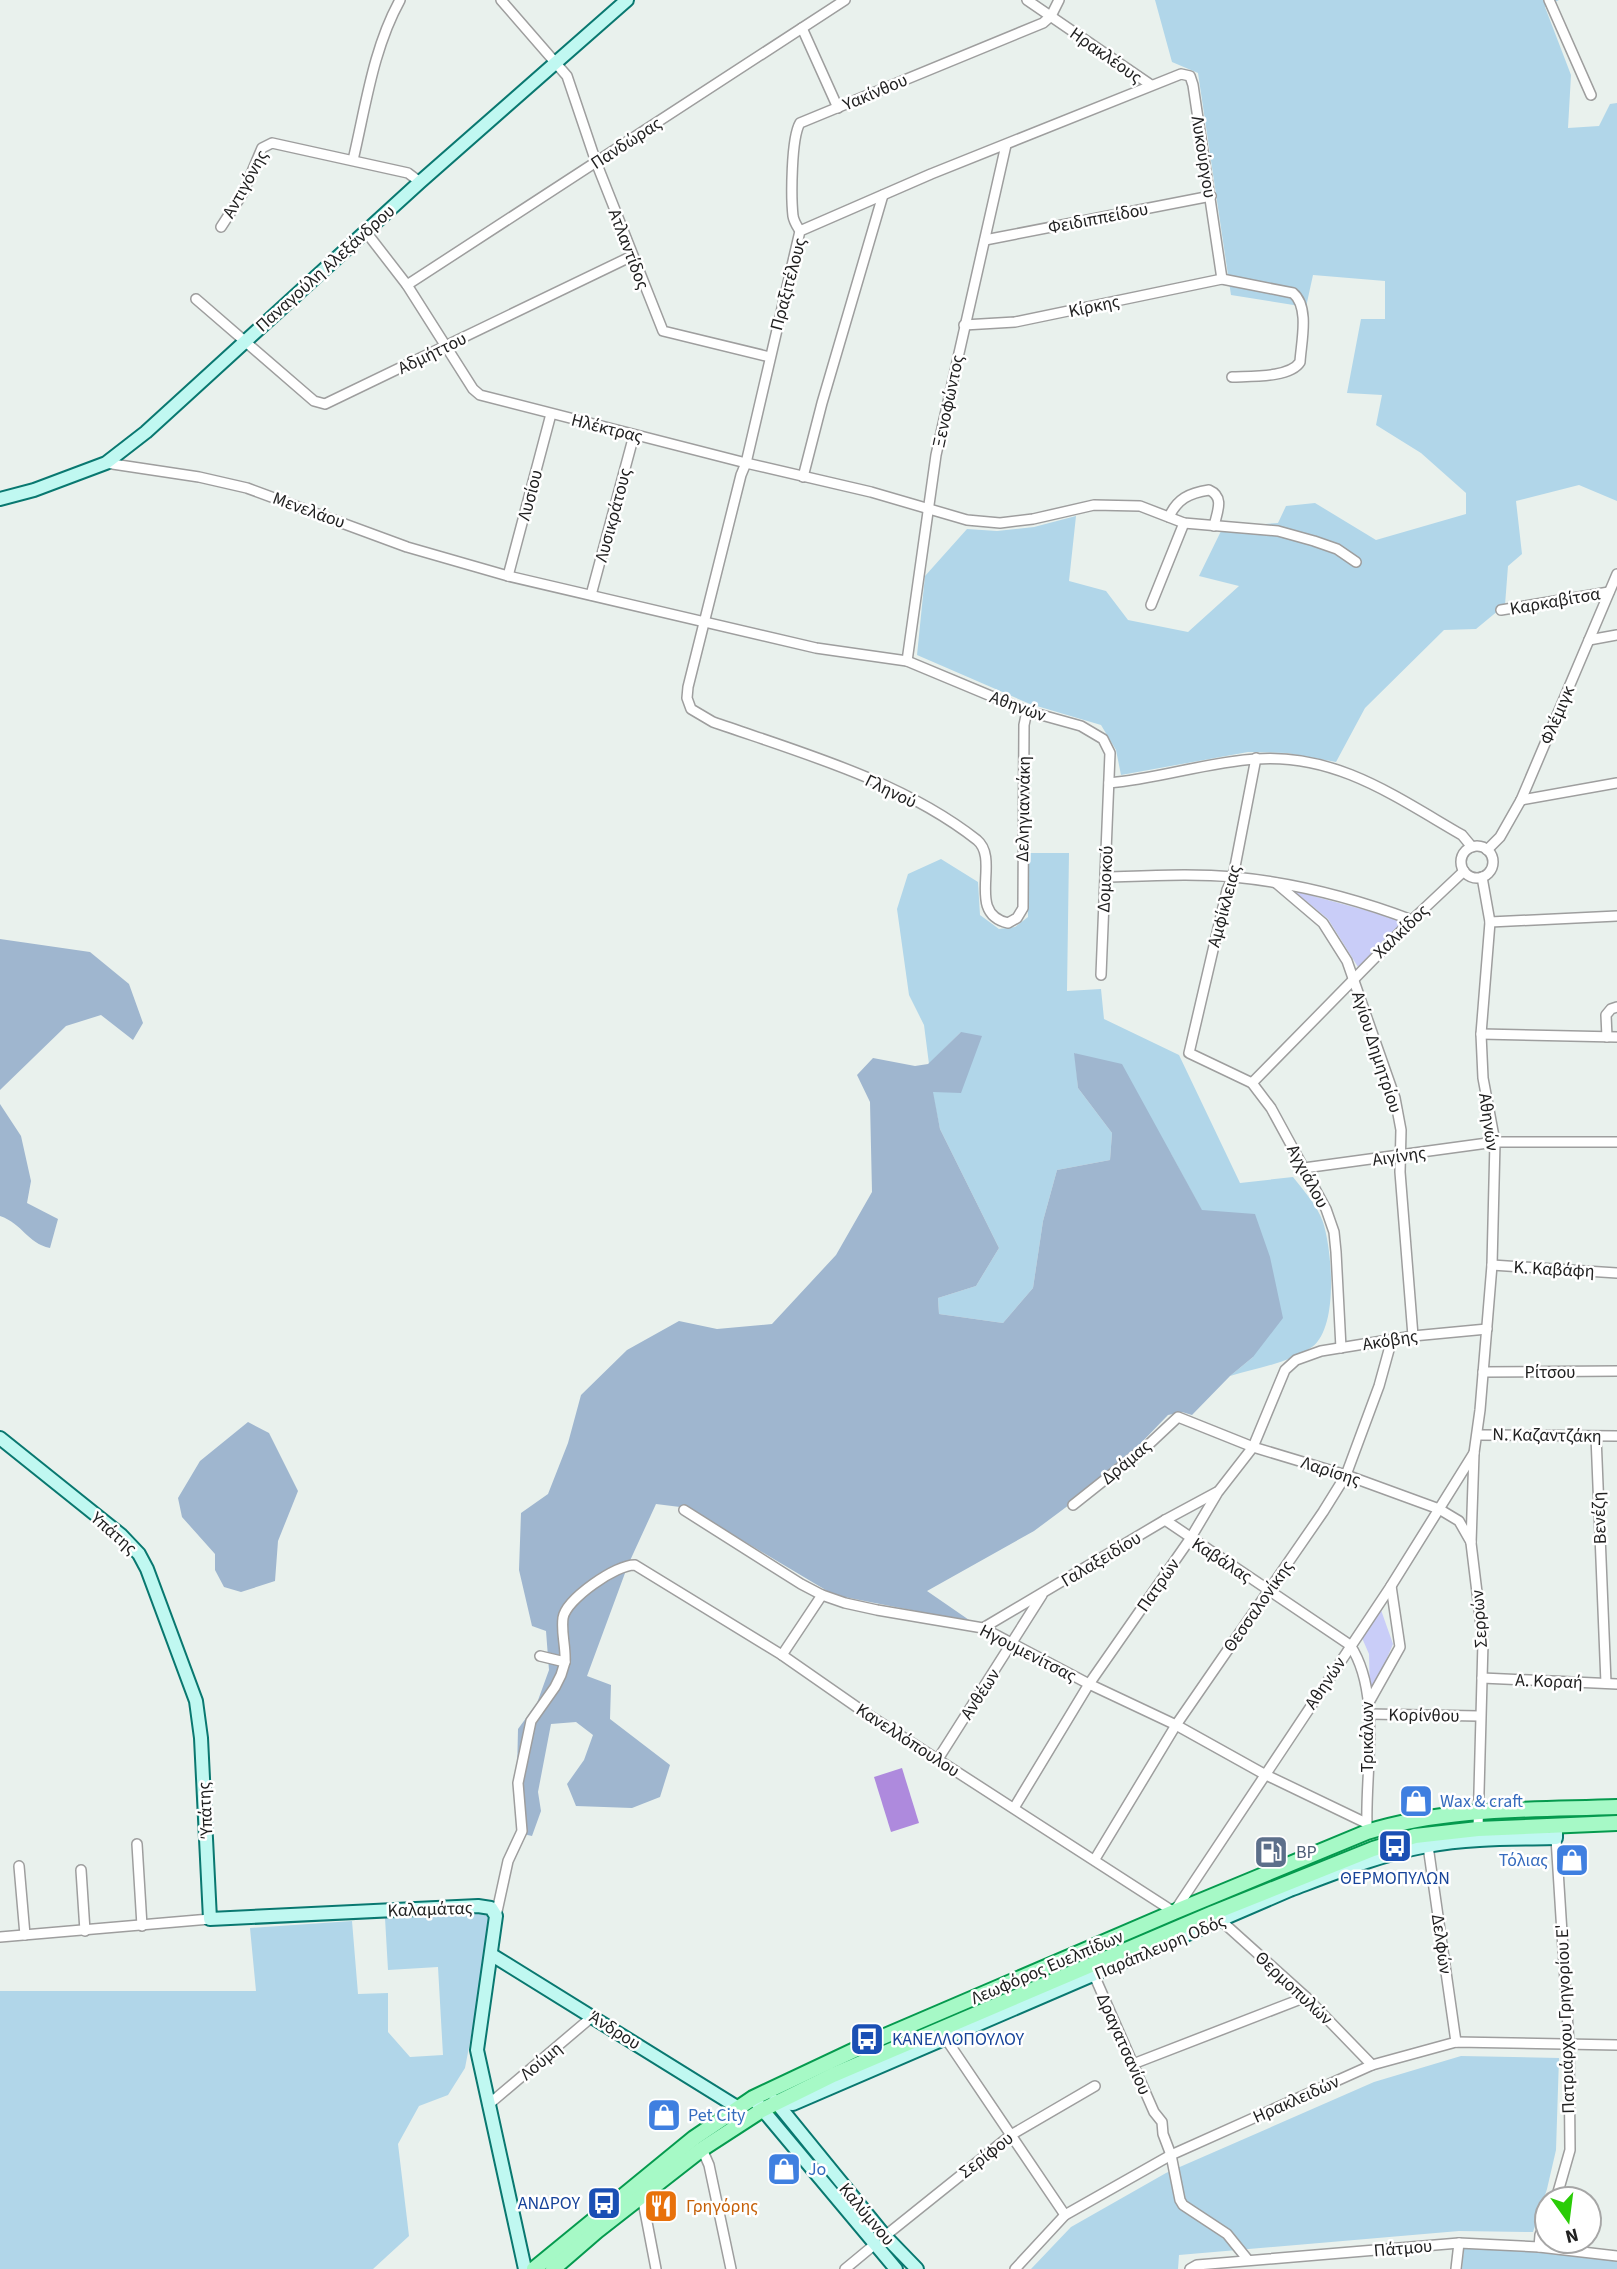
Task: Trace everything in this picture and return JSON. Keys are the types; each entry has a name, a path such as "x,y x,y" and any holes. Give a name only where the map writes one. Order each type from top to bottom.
{"main road":[{"name":"Λεωφόρος Ευελπίδων","path":"560,2266 702,2149 762,2110 772,2097 878,2039 1367,1828 1478,1812 1617,1807"},
{"name":"Λεωφόρος Ευελπίδων","path":"534,2269 645,2177 737,2107 753,2098 772,2097 833,2075 1395,1841 1478,1829 1556,1831 1617,1823"}],"street":[{"path":"354,160 377,52 400,0"},
{"name":"Ατλαντίδος","path":"501,0 567,76 596,162 663,331 670,335 770,357"},
{"name":"Παναγούλη Αλεξάνδρου","path":"0,499 34,490 106,463 146,432 420,182 627,0"},
{"name":"Πανδώρας","path":"407,285 845,0"},
{"name":"Ηρακλέους","path":"1027,0 1151,85"},
{"path":"1051,16 1059,0"},
{"path":"1549,0 1591,95"},
{"name":"Υακίνθου","path":"800,231 793,216 796,131 800,123 1025,32 1051,16"},
{"path":"802,28 838,108"},
{"name":"Λυκούργου","path":"1151,85 1181,74 1190,76 1222,279"},
{"name":"Πραξιτέλους","path":"691,709 687,698 688,687 746,463 800,231 1151,85"},
{"name":"Αντιγόνης","path":"220,227 237,205 262,148 266,145 280,144 354,160 408,173 420,182"},
{"name":"Ξενοφώντος","path":"907,661 928,507 964,325 1006,145"},
{"path":"803,477 883,195"},
{"name":"Φειδιππείδου","path":"985,240 1211,196"},
{"name":"Ηλέκτρας","path":"366,232 407,285 476,393 928,507 967,520 1000,523 1033,519 1094,505 1140,506 1184,523 1278,531 1337,550 1356,562"},
{"name":"Αδμήττου","path":"245,340 314,401 325,404 632,256"},
{"path":"1222,279 1293,293 1298,297 1302,310 1300,362 1297,367 1286,372 1232,377"},
{"name":"Κίρκης","path":"964,325 1015,322 1222,279"},
{"path":"196,299 245,340"},
{"name":"Λυσίου","path":"508,576 551,414"},
{"name":"Λυσικράτους","path":"591,595 634,435"},
{"name":"Μενελάου","path":"106,463 199,477 247,488 407,547 508,576"},
{"path":"1169,517 1174,504 1180,499 1209,490 1220,500 1214,526"},
{"path":"1151,605 1184,523"},
{"name":"Φλέμιγκ","path":"1487,850 1500,837 1521,800 1617,574"},
{"name":"Αθηνών","path":"508,576 816,648 907,661 1027,711 1081,726 1103,739 1110,753 1109,783"},
{"name":"Καρκαβίτσα","path":"1501,610 1609,592"},
{"path":"1589,640 1617,635"},
{"name":"Γληνού","path":"691,709 713,722 829,762 876,782 943,817 980,843 985,851 985,898 995,916 1008,923 1017,918 1023,908"},
{"name":"Δεληγιαννάκη","path":"1023,908 1024,725 1027,711"},
{"path":"1109,783 1156,778 1256,758 1296,759 1362,777 1462,835 1472,847 1487,850 1493,864 1482,877 1472,877 1464,871 1461,860 1472,847"},
{"name":"Αμφίκλειας","path":"1189,1053 1227,890 1233,877 1256,758"},
{"name":"Δομοκού","path":"1101,975 1109,783"},
{"path":"1521,800 1617,783"},
{"name":"Χαλκίδος","path":"1252,1083 1412,920 1464,871"},
{"path":"1105,877 1183,875 1233,877 1276,883 1366,903 1412,920"},
{"name":"Αθηνών","path":"1480,1410 1492,1265 1495,1142 1483,1078 1481,1034 1490,922 1482,877"},
{"name":"Αγίου Δημητρίου","path":"1276,883 1323,923 1341,951 1354,979 1395,1098 1401,1130 1400,1172 1413,1336"},
{"path":"1490,922 1617,916"},
{"path":"1481,1034 1612,1037 1606,1015 1617,1007"},
{"name":"Αγχιάλου","path":"1189,1053 1252,1083 1271,1108 1326,1209 1334,1232 1341,1348"},
{"name":"Αιγίνης","path":"1304,1168 1495,1142 1617,1142"},
{"name":"Κ. Καβάφη","path":"1492,1265 1617,1273"},
{"name":"Ακόβης","path":"1296,1360 1321,1351 1392,1339 1487,1329"},
{"name":"Θεσσαλονίκης","path":"1095,1859 1176,1725 1346,1475 1380,1386 1392,1339"},
{"name":"Πατρών","path":"1014,1808 1090,1684 1190,1539 1218,1492 1253,1447 1275,1389 1285,1370 1296,1360"},
{"name":"Ρίτσου","path":"1483,1372 1617,1371"},
{"name":"Σερρών","path":"1478,1829 1483,1642 1471,1543 1474,1453 1480,1410"},
{"name":"Λαρίσης","path":"1178,1417 1253,1447 1346,1475 1439,1509 1459,1521 1471,1543"},
{"name":"Δράμας","path":"1073,1505 1146,1447 1178,1417"},
{"name":"Ν. Καζαντζάκη","path":"1478,1435 1617,1436"},
{"name":"Βενέζη","path":"1596,1436 1606,1684"},
{"name":"Υπάτης","path":"0,1438 121,1535 139,1555 196,1701"},
{"name":"Αθηνών","path":"1174,1912 1391,1586 1474,1453"},
{"name":"Γαλαξειδίου","path":"984,1628 1165,1520 1218,1492"},
{"name":"Ηγουμενίτσας","path":"684,1510 822,1595 855,1605 984,1628 1090,1684 1176,1725 1367,1828"},
{"name":"Καβάλας","path":"1165,1520 1350,1645"},
{"name":"Κανελλόπουλου","path":"565,1662 563,1616 568,1607 614,1569 632,1564 642,1567 782,1655 1174,1912"},
{"path":"1368,1709 1400,1647 1391,1586"},
{"name":"Ανθέων","path":"938,1759 1043,1593"},
{"path":"782,1655 822,1595"},
{"name":"Τρικάλων","path":"1350,1645 1364,1673 1368,1709 1367,1828"},
{"path":"496,1916 508,1861 522,1831 518,1783 531,1721 555,1688 565,1662 540,1656"},
{"name":"Α. Κοραή","path":"1482,1678 1617,1684"},
{"name":"Ύπάτης","path":"196,1701 201,1738 210,1919"},
{"name":"Κορίνθου","path":"1368,1709 1479,1716"},
{"name":"Παράπλευρη Οδός","path":"772,2097 793,2104 1094,1975 1217,1917 1365,1862 1428,1846 1556,1831"},
{"name":"Πατριάρχου Γρηγορίου Ε'","path":"1556,1831 1569,2044 1570,2150 1560,2185"},
{"path":"137,1844 142,1926"},
{"name":"Δελφών","path":"1428,1846 1456,2042"},
{"path":"19,1866 25,1935"},
{"path":"81,1870 85,1931"},
{"name":"Καλαμάτας","path":"0,1937 210,1919 478,1906 491,1908 496,1916 477,2050 525,2269"},
{"name":"Θερμοπυλών","path":"1217,1917 1306,1997 1372,2065"},
{"name":"Άνδρου","path":"492,1955 737,2107"},
{"name":"Δραγατσανίου","path":"1094,1975 1154,2112 1163,2122 1163,2134 1183,2204 1227,2234 1248,2260"},
{"path":"1133,2064 1306,1997"},
{"name":"Λούμη","path":"488,2105 593,2016"},
{"path":"946,2039 1065,2216"},
{"name":"Ηρακλειδών","path":"1015,2269 1065,2216 1171,2155 1372,2065 1456,2042 1617,2045"},
{"name":"Σερίφου","path":"885,2236 1011,2135 1095,2086"},
{"name":"Καλύμνου","path":"772,2097 885,2236 917,2269"},
{"name":"Καλύμνου","path":"753,2098 896,2269"},
{"path":"702,2149 709,2165 731,2269"},
{"path":"642,2196 656,2269"},
{"path":"1456,2269 1459,2243"},
{"name":"Πάτμου","path":"1189,2269 1197,2265 1248,2260 1459,2243 1533,2247"},
{"path":"845,2269 874,2245"}],"shaded area":[{"path":"1155,0 1559,0 1545,7 1571,75 1568,128 1599,126 1610,104 1617,103 1617,501 1579,485 1516,501 1522,554 1508,566 1505,605 1476,629 1444,630 1365,708 1336,762 1287,753 1248,752 1121,775 1116,750 1101,725 1030,704 917,655 925,576 967,529 997,531 1034,527 1076,516 1069,581 1106,591 1128,620 1188,632 1239,586 1199,576 1223,527 1278,523 1286,506 1315,503 1376,540 1466,514 1466,493 1421,453 1376,425 1382,395 1347,393 1361,319 1385,319 1385,281 1313,275 1306,307 1231,295 1198,73 1172,62"},
{"path":"1027,853 1069,853 1067,991 1101,989 1104,1019 1179,1055 1240,1183 1293,1177 1317,1210 1323,1222 1329,1251 1330,1306 1321,1337 1303,1353 1230,1376 1253,1357 1202,1211 1171,1154 1075,1053 1078,1088 1112,1133 1110,1160 1057,1170 1043,1221 1033,1288 1003,1323 939,1314 938,1298 976,1286 999,1248 940,1129 932,1091 961,1032 929,1064 924,1025 909,995 897,909 908,874 941,859 978,882 980,915 999,929 1015,927 1028,917"},
{"path":"1294,891 1402,922 1358,967 1328,919"},
{"path":"0,939 90,952 129,984 143,1023 133,1040 101,1015 66,1026 0,1090"},
{"path":"961,1032 982,1036 961,1093 933,1092 940,1129 999,1248 976,1286 938,1298 939,1314 1003,1323 1033,1288 1043,1221 1057,1170 1110,1160 1112,1133 1078,1088 1074,1053 1122,1064 1202,1210 1255,1214 1270,1257 1283,1318 1253,1357 1192,1415 1182,1412 1168,1415 1112,1473 1034,1531 927,1591 972,1622 834,1595 688,1508 656,1504 628,1565 587,1676 611,1685 610,1719 670,1765 660,1797 632,1808 576,1806 567,1784 584,1760 593,1735 576,1722 551,1724 538,1792 541,1811 532,1836 523,1834 516,1819 518,1729 537,1703 549,1670 546,1631 532,1626 519,1570 521,1513 548,1494 568,1443 581,1395 627,1350 679,1321 717,1329 772,1324 836,1255 872,1192 870,1102 857,1075 873,1058 915,1066 928,1064"},
{"path":"0,1104 21,1136 31,1181 27,1203 58,1219 50,1248 42,1246 8,1219 0,1216"},
{"path":"248,1422 269,1433 298,1491 278,1541 275,1581 241,1592 224,1587 215,1570 215,1554 182,1517 178,1498 200,1461"},
{"path":"1381,1610 1393,1644 1370,1698 1369,1654 1362,1638"},
{"path":"902,1768 919,1823 891,1832 874,1777"},
{"path":"480,1913 487,1916 490,1924 488,1948 465,2068 448,2095 419,2106 398,2144 409,2236 373,2269 0,2269 0,1991 256,1991 250,1928 352,1921 358,1994 388,1993 388,2032 410,2057 443,2055 438,1967 388,1970 385,1918"},
{"path":"1461,2056 1559,2058 1556,2150 1548,2185 1533,2185 1533,2232 1459,2231 1179,2255 1178,2269 1031,2269 1071,2227 1166,2173 1374,2082"},
{"path":"1464,2248 1533,2250 1533,2255 1583,2255 1617,2259 1617,2269 1462,2269"}],"place":[{"name":"Wax & craft","path":"1416,1801"},
{"name":"ΘΕΡΜΟΠΥΛΩΝ","path":"1395,1846"},
{"name":"BP","path":"1271,1852"},
{"name":"Τόλιας","path":"1572,1860"},
{"name":"ΚΑΝΕΛΛΟΠΟΥΛΟΥ","path":"867,2039"},
{"name":"Pet City","path":"664,2115"},
{"name":"Jo","path":"784,2169"},
{"name":"ΑΝΔΡΟΥ","path":"604,2203"},
{"name":"Γρηγόρης","path":"661,2206"}]}
